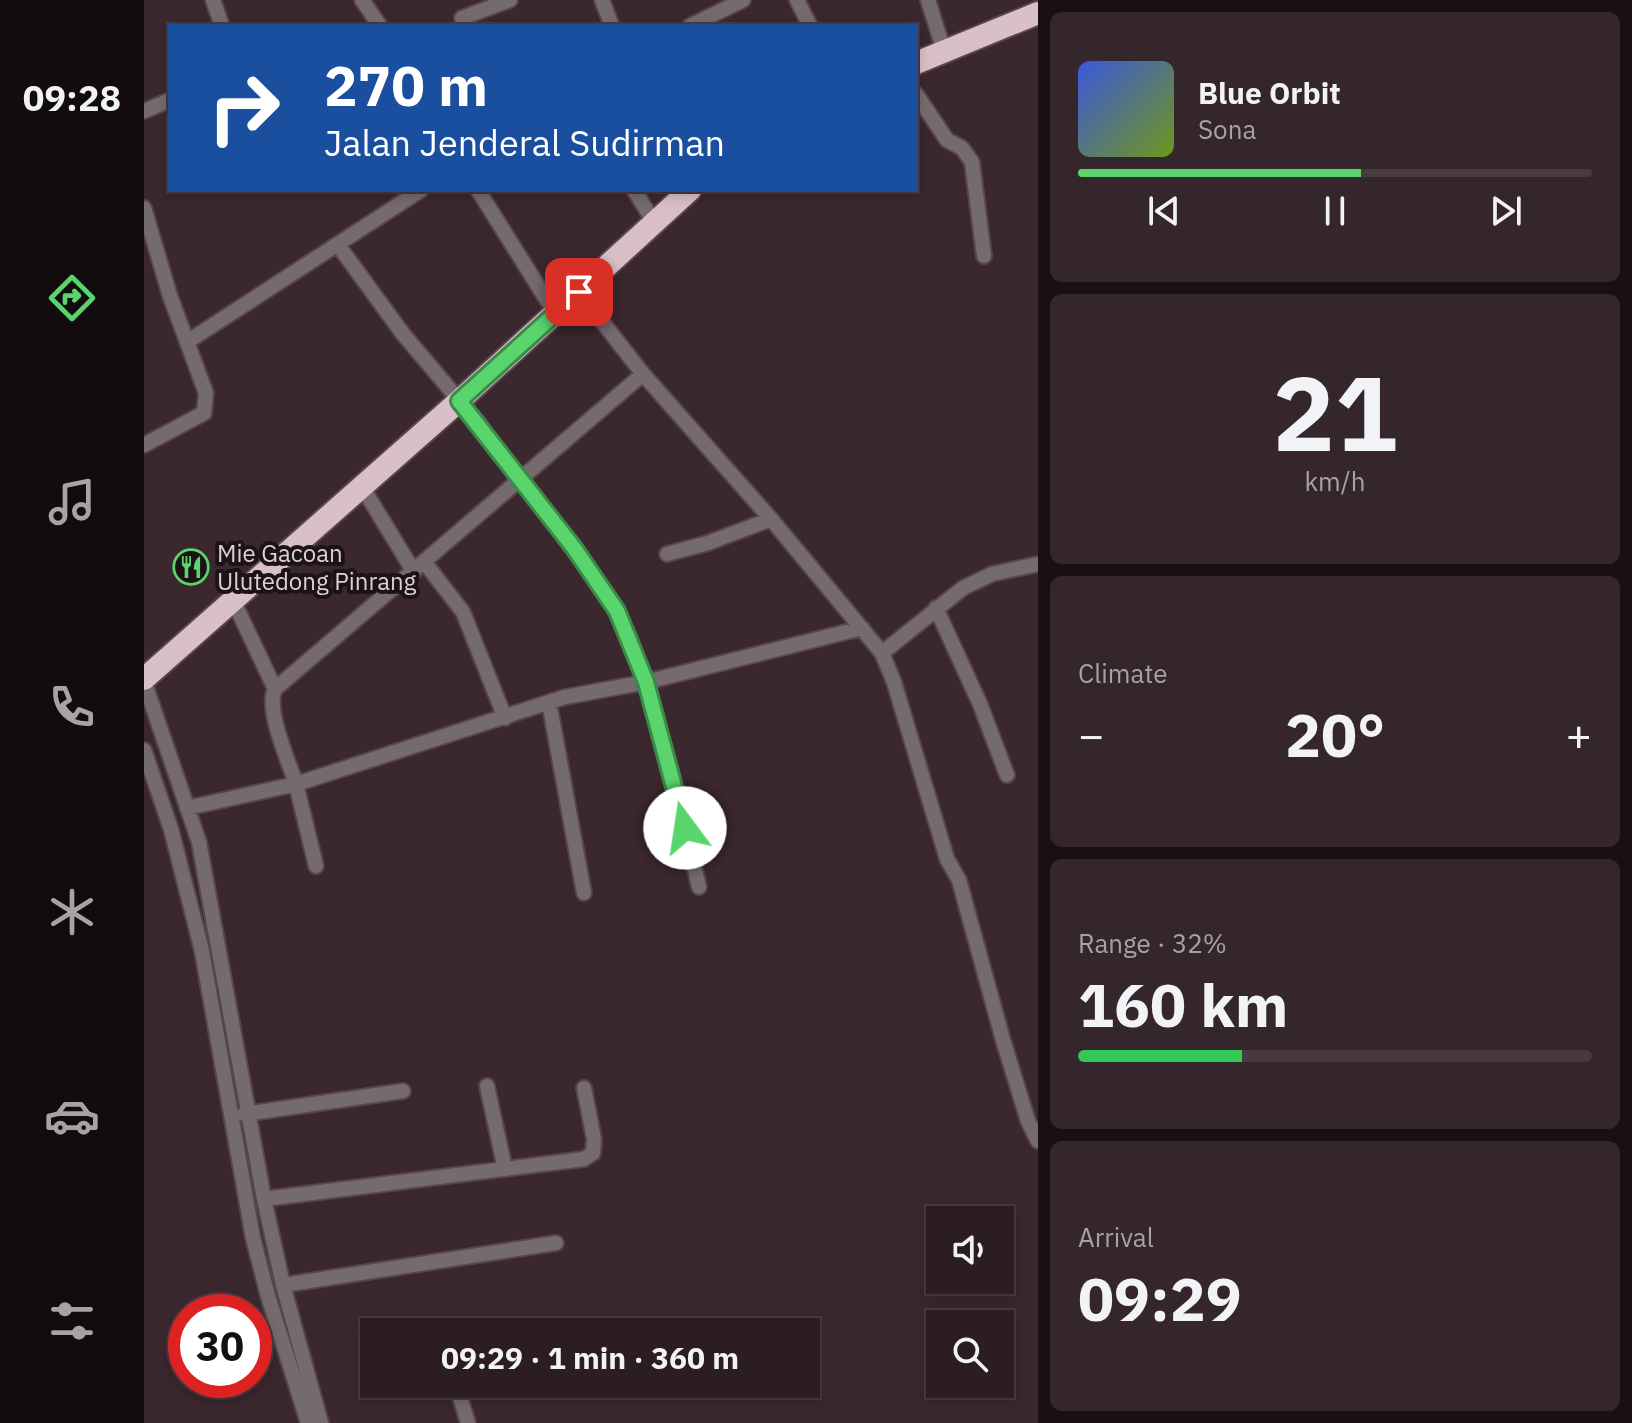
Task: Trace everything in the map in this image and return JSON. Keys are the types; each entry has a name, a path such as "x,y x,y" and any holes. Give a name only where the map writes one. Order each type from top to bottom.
{"highway":[{"path":"918,62 1038,13"},
{"path":"144,680 459,401 688,192"}],"street":[{"path":"213,0 221,24"},
{"path":"362,0 379,24"},
{"path":"462,18 510,0"},
{"path":"602,0 611,24"},
{"path":"694,24 743,0"},
{"path":"797,0 809,24"},
{"path":"928,0 944,51"},
{"path":"918,97 947,140 962,148 972,162 984,256"},
{"path":"144,111 168,101"},
{"path":"187,342 418,192"},
{"path":"479,192 555,313"},
{"path":"635,192 654,222"},
{"path":"144,210 170,296 206,393 206,408 197,418 144,445"},
{"path":"338,245 403,334 574,548 617,611 646,682 699,887"},
{"path":"579,292 643,374 771,519 882,653 894,682 947,859 959,880 1007,1054 1028,1121 1038,1141"},
{"path":"316,866 275,716 272,696 275,689 643,374"},
{"path":"361,485 420,568 463,612 505,718"},
{"path":"667,554 708,543 771,519"},
{"path":"882,653 963,588 992,574 1038,564"},
{"path":"233,600 275,689"},
{"path":"936,608 980,704 1007,775"},
{"path":"187,808 296,784 549,702 646,682 862,628"},
{"path":"144,680 199,842 264,1199 283,1285 321,1423"},
{"path":"549,702 584,893"},
{"path":"144,750 171,829 199,937 257,1253 308,1423"},
{"path":"487,1086 505,1169"},
{"path":"264,1199 584,1159 593,1153 594,1139 584,1088"},
{"path":"232,1117 403,1091"},
{"path":"283,1285 556,1243"},
{"path":"460,1398 468,1423"}],"place":[{"name":"Mie Gacoan Ulutedong Pinrang","path":"191,567"}],"route":[{"path":"579,292 459,401 574,548 617,611 646,682 685,828"}]}
